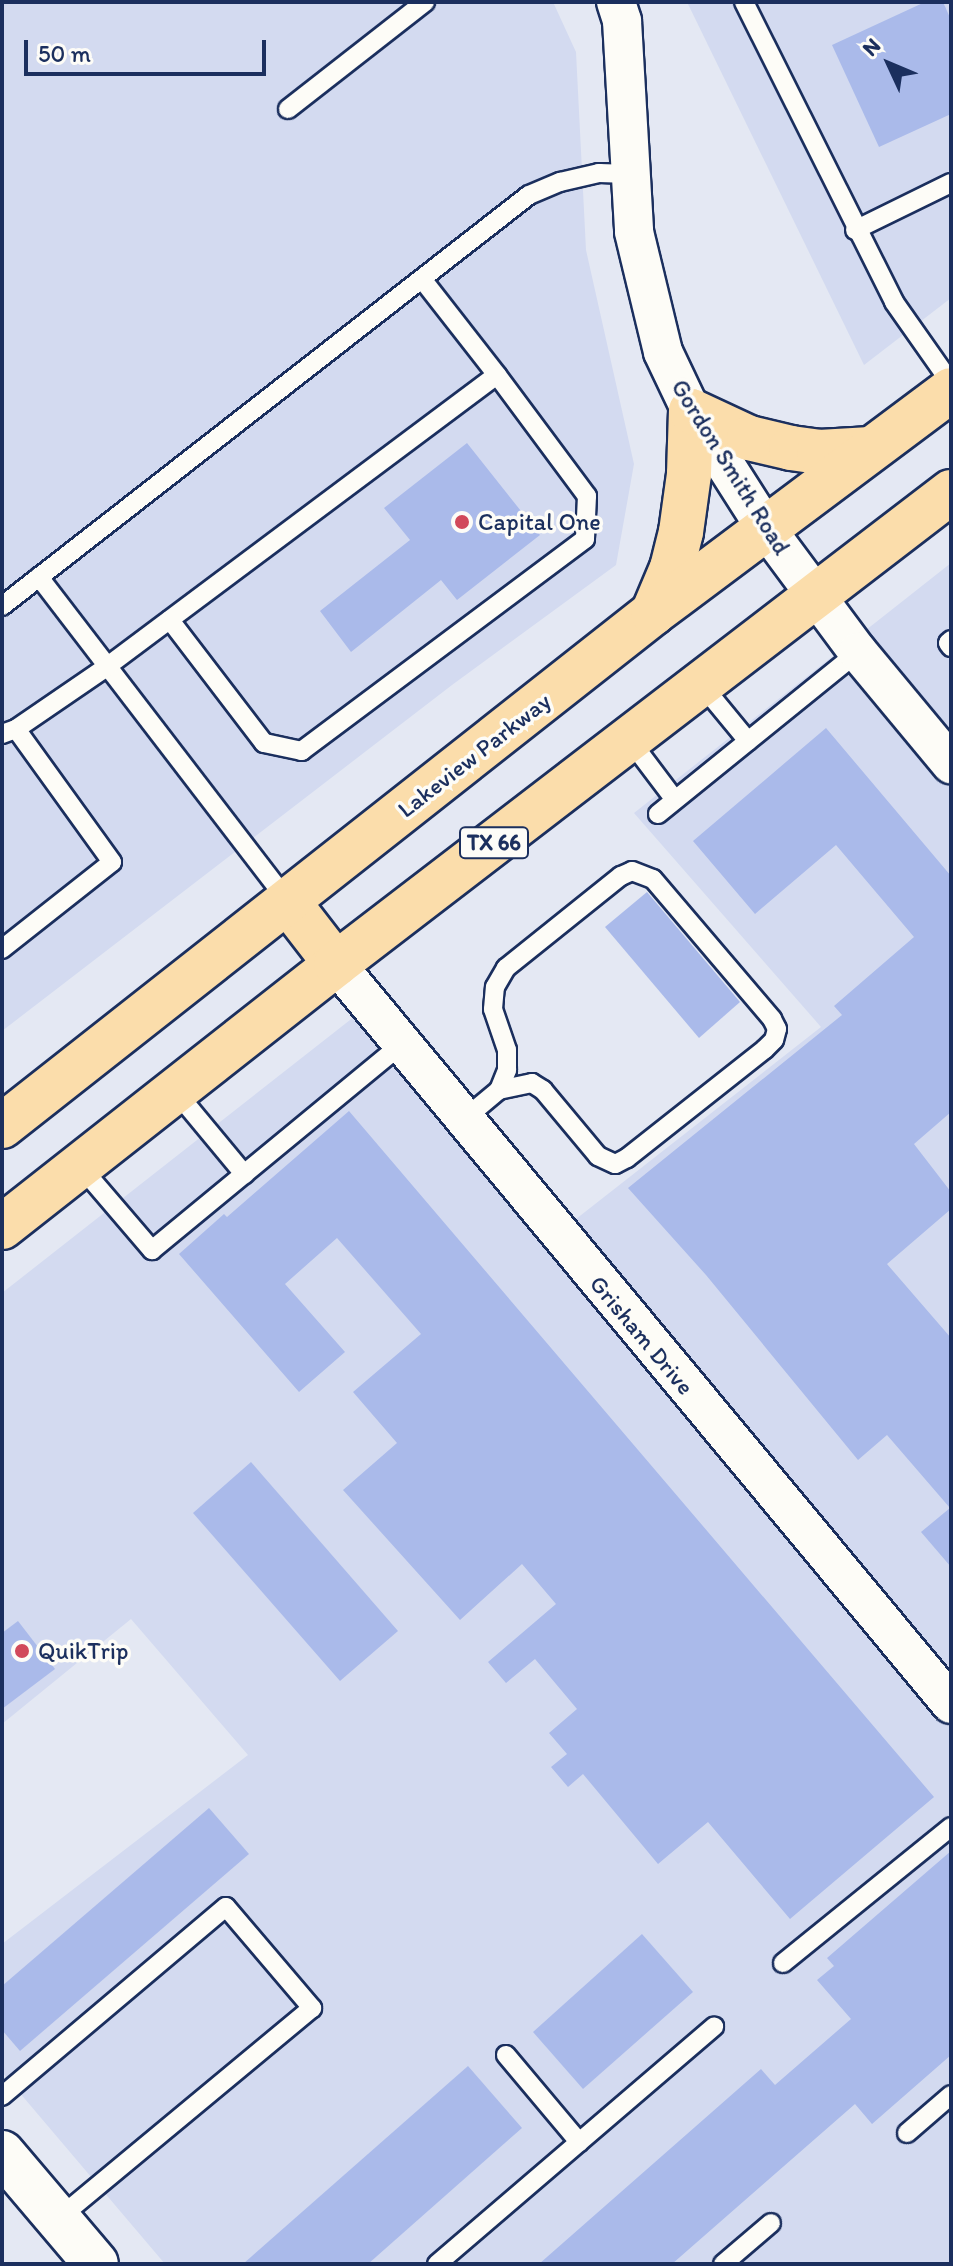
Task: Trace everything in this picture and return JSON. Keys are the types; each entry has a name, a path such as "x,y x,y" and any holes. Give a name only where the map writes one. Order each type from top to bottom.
{"main road":[{"name":"Lakeview Parkway","path":"2,1126 653,613 951,390"},
{"path":"653,613 672,568 681,532 689,474 691,411 749,438 791,448 819,452 871,449"},
{"name":"TX 66","path":"2,1227 336,964 951,492"},
{"path":"288,902 336,964"}],"street":[{"name":"Gordon Smith Road","path":"616,2 622,21 634,232 663,352 691,411 765,527 813,595 951,764"},
{"name":"Grisham Drive","path":"336,964 951,1704"},
{"path":"2,2153 96,2264"}],"lane":[{"path":"288,109 425,2"},
{"path":"744,2 855,230 894,302 951,383"},
{"path":"2,606 529,195 599,173 630,174"},
{"path":"855,230 951,183"},
{"path":"170,620 264,743 302,751 585,539 587,496 422,279"},
{"path":"2,949 112,862 9,731 105,668 497,375"},
{"path":"39,577 105,668 288,902"},
{"path":"951,640 948,643 951,647"},
{"path":"658,814 858,652"},
{"path":"701,684 748,741"},
{"path":"629,739 675,800"},
{"path":"463,1120 499,1090 532,1083 543,1090 598,1156 615,1164 627,1158 765,1049 774,1040 777,1029 772,1019 653,879 632,871 621,876 506,968 495,987 493,1009 507,1050 507,1070 499,1090"},
{"path":"80,1166 152,1250 401,1045"},
{"path":"176,1092 244,1174"},
{"path":"783,1963 951,1827"},
{"path":"2,2096 226,1907 312,2008 58,2219"},
{"path":"437,2264 714,2027"},
{"path":"506,2055 579,2142"},
{"path":"907,2133 951,2095"},
{"path":"723,2264 771,2223"}],"shaded area":[{"path":"2,2 553,2 576,52 586,250 634,464 616,565 452,685 2,1031"},
{"path":"687,2 951,2 951,298 864,365"},
{"path":"951,563 951,2264 165,2264 2,2072 2,1944 248,1755 131,1619 2,1724 2,1293 387,991 576,1219 821,1027 634,813"}],"building":[{"path":"925,2 943,2 951,20 951,114 879,147 832,45"},
{"name":"Capital One","path":"467,443 540,535 457,600 441,580 351,652 320,611 410,540 384,508"},
{"path":"826,728 951,876 951,1112 914,1144 951,1192 951,1209 887,1264 951,1338 951,1567 921,1532 950,1508 887,1435 858,1460 706,1275 628,1188 842,1015 834,1006 914,937 836,845 755,914 693,841"},
{"path":"647,892 740,1002 699,1038 605,927"},
{"path":"349,1111 934,1797 790,1919 708,1822 658,1864 583,1774 568,1787 551,1767 567,1754 549,1733 577,1709 535,1659 506,1683 488,1662 556,1604 522,1564 460,1620 343,1490 397,1443 353,1392 421,1334 337,1238 285,1284 345,1352 299,1392 179,1254 224,1214 227,1217"},
{"path":"251,1462 398,1631 340,1681 193,1513"},
{"name":"QuikTrip","path":"18,1621 55,1669 2,1709 2,1633"},
{"path":"209,1808 249,1854 20,2051 2,2030 2,1986"},
{"path":"951,1851 951,2055 872,2124 855,2104 672,2264 539,2264 761,2069 775,2085 851,2019 817,1980 834,1966 827,1958"},
{"path":"642,1934 693,1992 583,2089 533,2032"},
{"path":"468,2066 522,2128 368,2264 243,2264"}],"place":[{"name":"Capital One","path":"462,522"},
{"name":"QuikTrip","path":"22,1651"}]}
